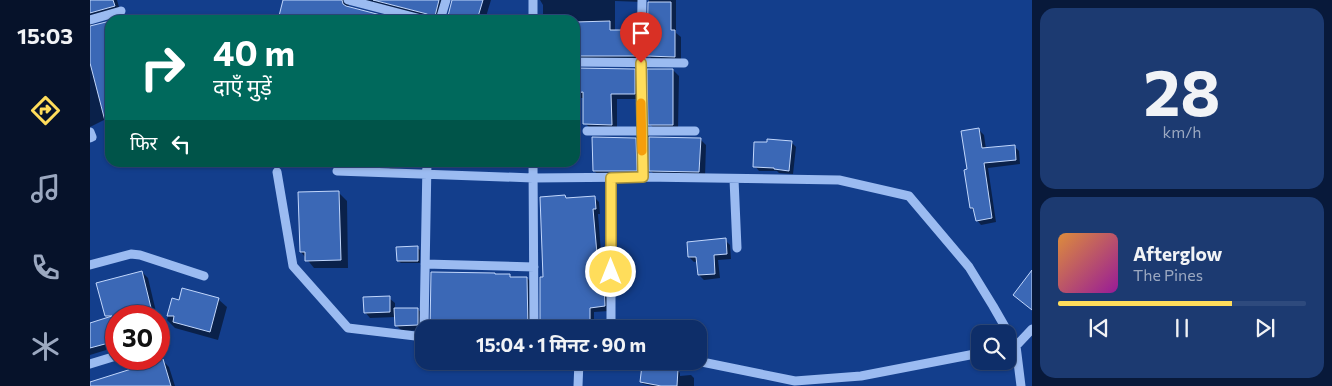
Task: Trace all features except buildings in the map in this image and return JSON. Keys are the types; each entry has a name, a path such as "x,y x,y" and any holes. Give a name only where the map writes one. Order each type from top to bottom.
{"street":[{"path":"348,0 406,15"},
{"path":"442,15 446,0"},
{"path":"533,0 534,15"},
{"path":"642,0 643,177"},
{"path":"107,15 121,11"},
{"path":"90,20 105,16"},
{"path":"580,62 684,63"},
{"path":"587,131 695,131"},
{"path":"90,132 92,137 90,138"},
{"path":"424,320 427,167"},
{"path":"533,167 534,320"},
{"path":"337,171 533,178 643,177 839,180 909,196 969,267 1001,325"},
{"path":"277,172 293,266 348,328 415,336"},
{"path":"611,178 611,320"},
{"path":"734,179 737,248"},
{"path":"90,265 131,254 140,255 204,276"},
{"path":"425,264 534,268"},
{"path":"1016,343 1032,329"},
{"path":"707,363 795,381 860,376 971,355"},
{"path":"90,364 105,359"},
{"path":"1016,362 1022,386"},
{"path":"578,386 579,370"}],"slow traffic":[{"path":"641,103 642,151"}],"route":[{"path":"611,272 611,178 643,177 641,63"}]}
